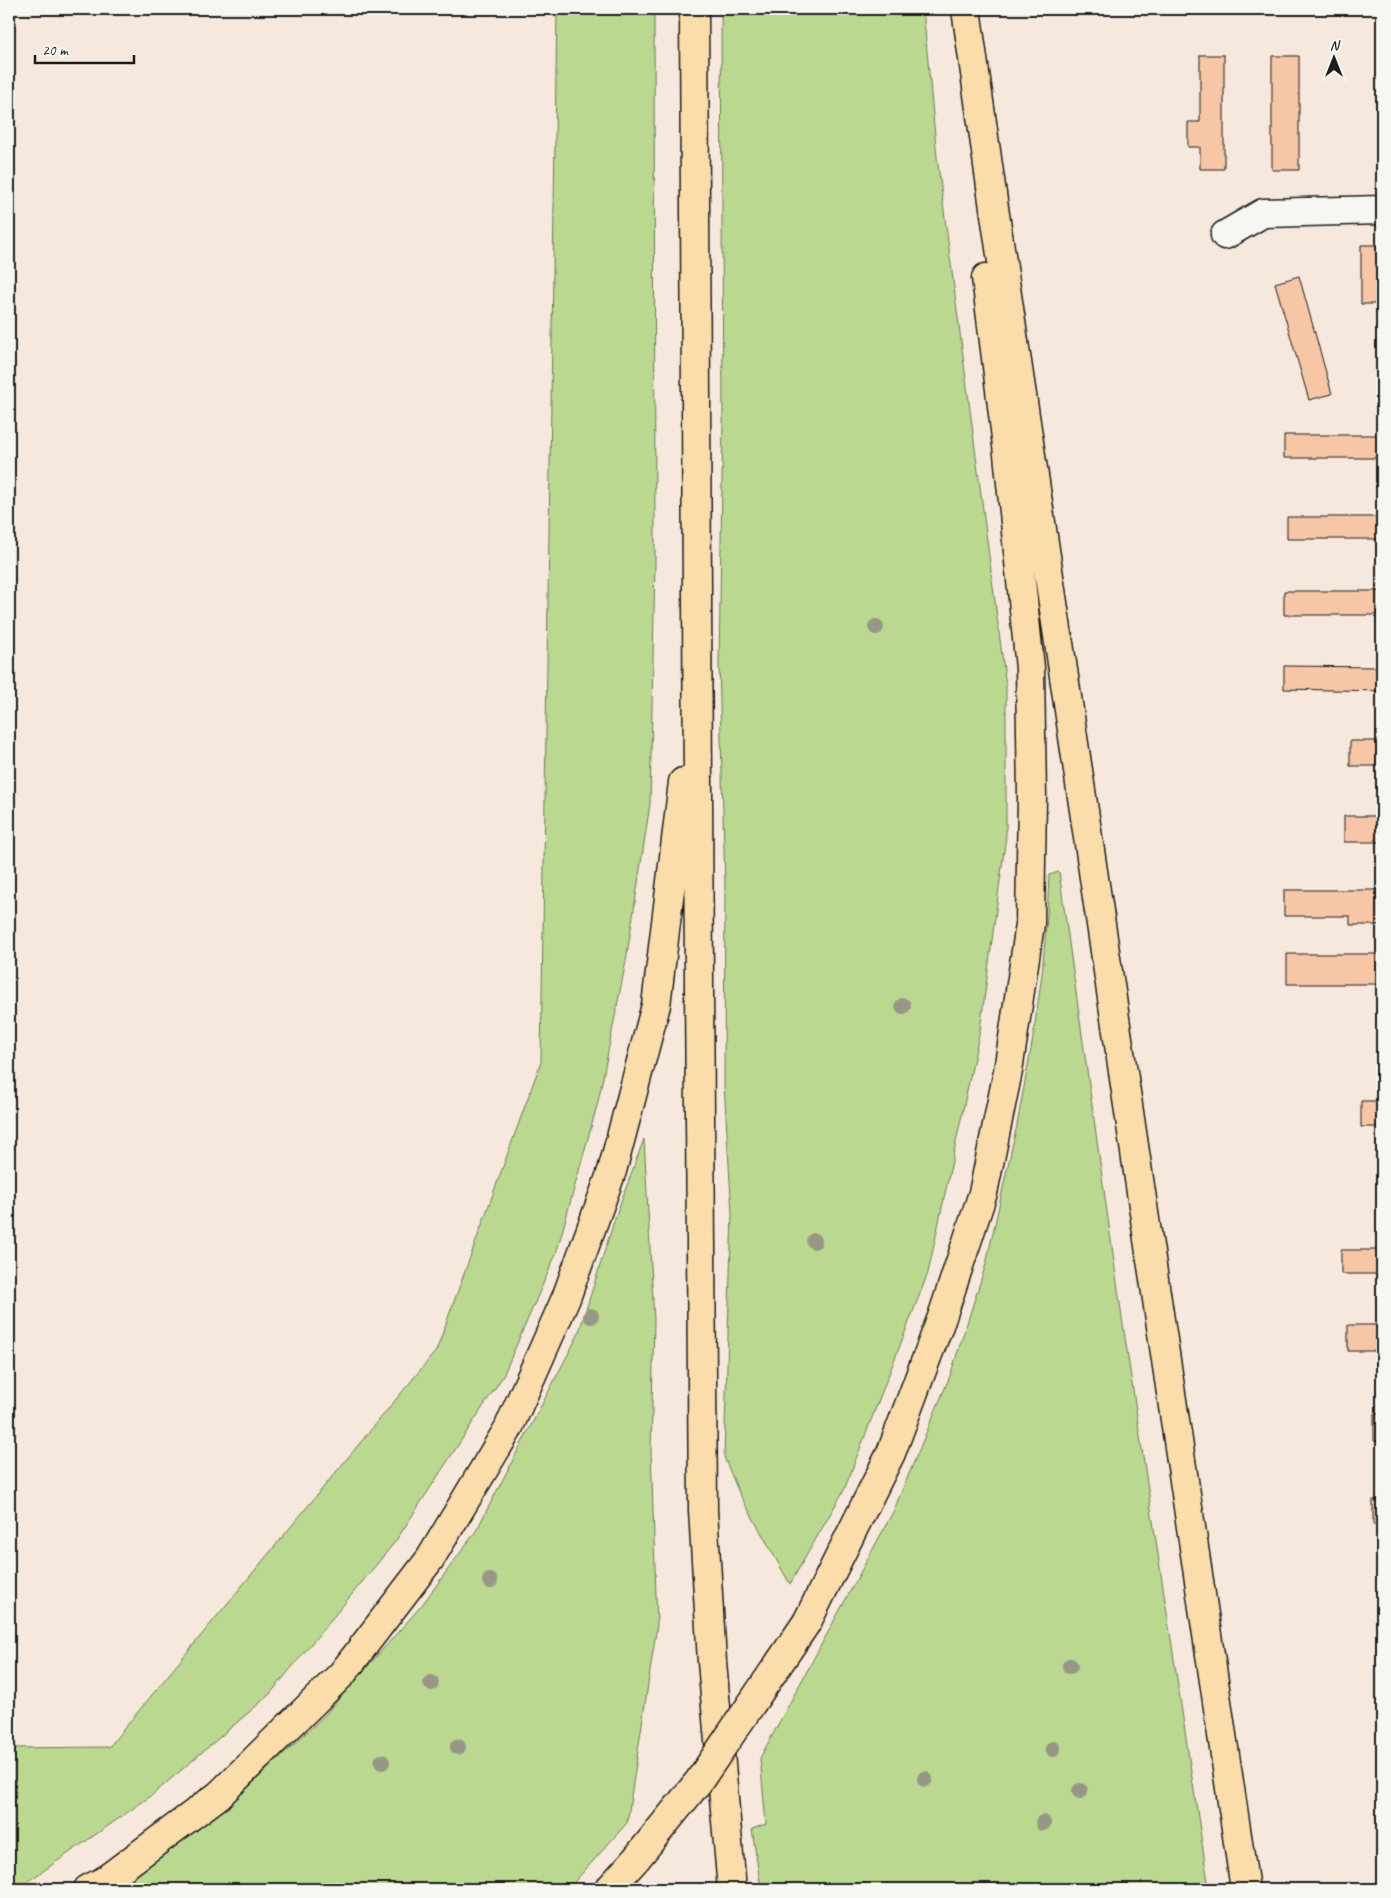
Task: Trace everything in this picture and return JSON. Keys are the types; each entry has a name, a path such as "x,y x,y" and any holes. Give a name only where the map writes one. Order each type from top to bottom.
{"highway":[{"path":"694,9 703,1510 712,1662 732,1889"},
{"path":"966,9 993,202 1245,1889"},
{"path":"608,1889 636,1859 699,1781 807,1622 891,1453 942,1317 983,1193 1008,1071 1030,924 1032,798 1030,668 1008,454 984,262 993,202"},
{"path":"88,1889 104,1881 218,1795 342,1674 430,1559 508,1429 566,1298 612,1171 656,1005 697,648"}],"lane":[{"path":"1225,235 1263,213 1382,210"}],"green space":[{"path":"557,9 654,9 655,563 650,804 626,961 598,1102 556,1254 503,1376 395,1542 269,1695 151,1796 20,1887 9,1889 9,1748 109,1747 436,1351 541,1062"},
{"path":"721,9 923,9 937,157 1006,686 1006,836 980,1030 928,1273 844,1490 790,1584 739,1493 724,1457 732,1213 724,1085 725,887 719,663 723,422"},
{"path":"1059,872 1122,1318 1209,1889 761,1889 752,1829 766,1824 760,1758 893,1512 950,1376 986,1264 1017,1125 1033,1038 1042,974 1049,875"},
{"path":"644,1139 654,1320 651,1451 657,1625 627,1823 568,1889 112,1889 131,1879 244,1791 323,1717 422,1605 476,1531 578,1335 616,1215"}],"building":[{"path":"1200,55 1224,55 1224,169 1200,169 1200,147 1188,147 1188,122 1200,122"},
{"path":"1272,56 1299,56 1299,170 1272,170"},
{"path":"1361,245 1382,245 1382,304 1361,304"},
{"path":"1299,276 1332,394 1309,400 1275,283"},
{"path":"1284,435 1382,435 1382,458 1284,458"},
{"path":"1287,517 1382,517 1382,539 1287,539"},
{"path":"1284,591 1382,591 1382,615 1284,615"},
{"path":"1284,666 1382,667 1382,691 1284,689"},
{"path":"1350,741 1382,741 1382,766 1350,766"},
{"path":"1344,816 1382,816 1382,842 1344,842"},
{"path":"1284,890 1382,890 1382,925 1350,925 1350,916 1284,916"},
{"path":"1287,954 1382,954 1382,984 1287,984"},
{"path":"1361,1101 1382,1101 1382,1127 1361,1127"},
{"path":"1341,1250 1382,1250 1382,1274 1341,1274"},
{"path":"1348,1325 1382,1325 1382,1351 1348,1351"},
{"path":"1374,1414 1382,1414 1382,1441 1374,1441"},
{"path":"1373,1500 1382,1500 1382,1525 1373,1525"}]}
